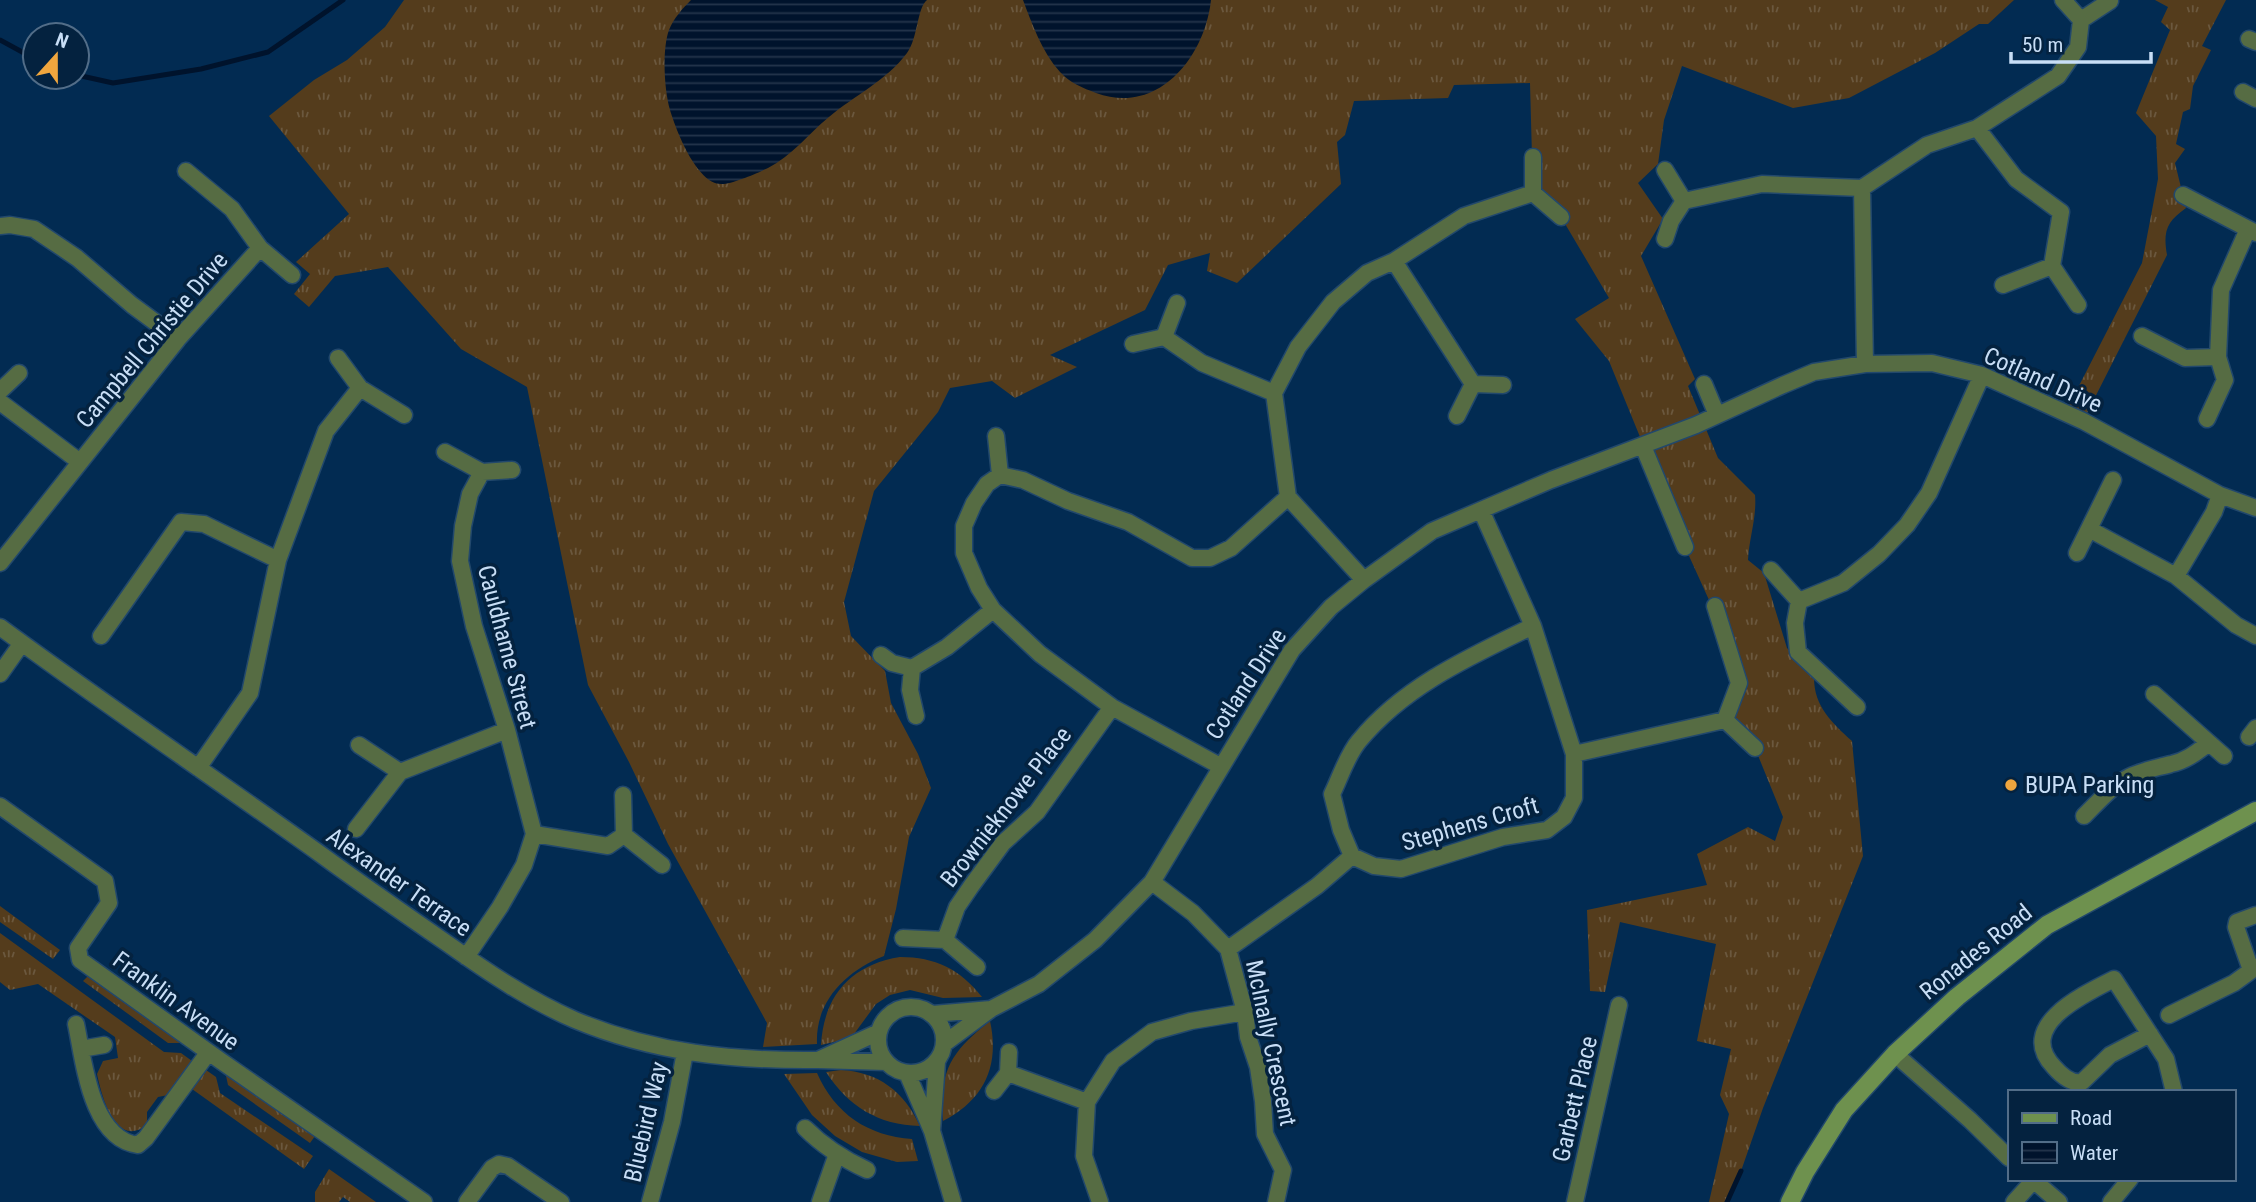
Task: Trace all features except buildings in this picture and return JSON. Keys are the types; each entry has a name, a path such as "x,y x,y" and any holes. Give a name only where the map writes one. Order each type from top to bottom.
{"main road":[{"name":"Ronades Road","path":"1790,1202 1805,1172 1844,1110 1895,1054 1957,997 2048,925 2256,811"}],"street":[{"path":"1665,239 1671,221 1684,201 1762,184 1862,188 1927,145 1977,128 2058,76 2078,47 2081,20 2063,0"},
{"path":"2081,20 2110,1"},
{"path":"1977,128 2015,179 2061,212 2052,266 2078,305"},
{"path":"1533,157 1533,193 1561,217"},
{"path":"1665,170 1684,201"},
{"name":"Campbell Christie Drive","path":"186,171 232,209 260,248 292,275"},
{"path":"1862,188 1865,364"},
{"path":"1364,580 1288,497 1273,393 1298,347 1333,302 1367,273 1394,261 1464,216 1533,193"},
{"path":"2183,195 2252,231 2221,290 2218,357 2225,380 2207,419"},
{"path":"0,226 34,229 77,258 132,305 178,339"},
{"name":"Campbell Christie Drive","path":"0,563 178,339 260,248"},
{"path":"1394,261 1474,384"},
{"path":"2003,285 2052,266"},
{"path":"1164,337 1177,303"},
{"path":"2142,336 2185,358 2218,357"},
{"path":"1133,344 1164,337 1202,363 1273,393"},
{"path":"338,358 360,388 404,415"},
{"name":"Cotland Drive","path":"936,1062 945,1043 991,1009 1039,984 1095,940 1152,882 1292,650 1331,607 1432,531 1551,480 1696,425 1814,372 1865,364 1931,363 1982,374 2083,421 2220,495 2256,509"},
{"path":"0,391 19,373"},
{"path":"1799,601 1843,583 1879,554 1907,525 1929,493 1982,374"},
{"path":"1474,384 1503,385"},
{"path":"1457,416 1474,384"},
{"path":"1704,384 1717,415"},
{"path":"198,768 250,693 278,560 326,431 360,388"},
{"name":"Campbell Christie Drive","path":"0,402 80,463"},
{"path":"996,436 1000,475"},
{"path":"1643,446 1685,547"},
{"path":"445,452 482,472 512,470"},
{"name":"Cauldhame Street","path":"482,472 470,494 463,526 460,561 474,626 534,834"},
{"path":"1220,766 1112,707 1040,654 993,610 979,588 964,553 964,526 987,484 1000,475 1023,480 1068,502 1128,523 1192,558 1210,558 1231,548 1288,497"},
{"path":"2077,553 2113,480"},
{"path":"2176,576 2214,512 2220,495"},
{"name":"Stephens Croft","path":"1352,856 1374,866 1401,869 1503,837 1547,830 1564,817 1574,798 1574,754 1533,626 1481,510"},
{"path":"101,636 181,522 204,524 278,560"},
{"path":"2089,529 2176,576 2236,625 2256,636"},
{"path":"1771,570 1799,601"},
{"path":"1799,601 1795,623 1798,652 1857,707"},
{"path":"1715,606 1739,683 1725,720"},
{"path":"881,655 892,663 912,668 947,647 993,610"},
{"path":"1228,949 1317,886 1352,856 1341,830 1332,794 1357,743 1398,703 1454,664 1533,626"},
{"name":"Alexander Terrace","path":"0,627 500,981 536,1002 576,1020 645,1044 744,1059 818,1060"},
{"path":"0,674 22,643"},
{"path":"912,668 910,690 916,716"},
{"path":"2154,694 2224,756"},
{"name":"Brownieknowe Place","path":"945,940 957,907 972,885 1003,843 1037,812 1112,707"},
{"path":"1725,720 1755,748"},
{"path":"1574,754 1725,720"},
{"path":"356,829 400,772 506,730"},
{"path":"2084,816 2128,778 2148,769 2173,764 2193,755 2209,743"},
{"path":"359,745 400,772"},
{"path":"623,795 624,835"},
{"name":"Franklin Avenue","path":"0,806 105,881 109,903 78,948 80,960 424,1202"},
{"path":"466,957 524,865 534,834 608,846 624,835"},
{"path":"624,835 662,865"},
{"name":"McInally Crescent","path":"1152,882 1193,913 1228,949 1245,1012 1248,1037 1258,1067 1265,1134 1283,1170 1276,1202"},
{"path":"2169,1015 2234,983 2254,968 2236,927 2237,922 2256,915"},
{"path":"903,938 945,940 977,967"},
{"path":"2150,1034 2110,1055 2082,1082 2076,1083 2060,1074 2045,1058 2043,1040 2048,1023 2064,1007 2114,979 2150,1034 2166,1059 2174,1090"},
{"name":"Garbett Place","path":"1575,1202 1619,1005"},
{"name":"Cotland Drive","path":"818,1060 878,1032 888,1015 906,1006 925,1009 933,1014 991,1009"},
{"path":"1100,1202 1084,1156 1087,1102 1114,1061 1152,1032 1191,1021 1245,1012"},
{"path":"933,1014 940,1022 945,1043"},
{"path":"76,1024 94,1102 106,1126 115,1137 127,1144 138,1145 146,1138 208,1052"},
{"path":"878,1032 880,1053 886,1062 899,1071 918,1073 936,1062"},
{"path":"81,1049 104,1045"},
{"name":"Bluebird Way","path":"650,1202 672,1122 685,1052"},
{"path":"994,1091 1008,1073 1009,1052"},
{"path":"1895,1054 2008,1157"},
{"path":"818,1060 886,1062"},
{"path":"932,1131 936,1062"},
{"path":"907,1073 932,1131 953,1202"},
{"path":"1008,1073 1087,1102"},
{"path":"805,1128 820,1143 867,1170"},
{"path":"820,1202 837,1154"},
{"path":"467,1202 492,1168 499,1164 508,1166 561,1202"},
{"path":"2014,1202 2031,1181"},
{"path":"2033,1181 2059,1202"},
{"path":"2111,1202 2128,1181"}],"green space":[{"path":"404,0 2014,0 1988,24 1979,24 1935,53 1849,98 1793,108 1682,66 1664,120 1658,164 1638,183 1663,219 1641,256 1695,379 1688,386 1718,458 1755,495 1748,560 1764,573 1787,648 1814,678 1817,697 1826,713 1852,741 1863,856 1727,1202 1709,1202 1729,1114 1720,1095 1731,1049 1697,1041 1716,944 1620,922 1605,992 1590,991 1587,910 1707,885 1697,854 1748,827 1775,841 1783,817 1755,748 1725,720 1739,683 1709,600 1609,361 1575,319 1609,298 1561,217 1533,193 1530,83 1454,85 1448,98 1354,101 1345,135 1337,142 1341,184 1237,283 1207,271 1210,253 1168,265 1145,310 1050,355 1077,367 1015,398 992,381 950,388 938,412 874,491 844,602 851,636 885,671 891,703 918,754 931,788 909,837 884,956 857,970 835,990 821,1014 817,1044 763,1047 767,1023 668,844 588,685 527,387 461,349 388,267 335,276 309,307 294,294 310,274 296,262 349,214 269,116 314,80 347,60 385,27"},
{"path":"2155,0 2226,0 2202,46 2211,50 2193,86 2190,109 2183,112 2176,144 2185,149 2175,163 2186,208 2170,223 2165,240 2167,255 2083,421 2065,413 2142,263 2158,179 2156,136 2136,113 2170,30 2161,22 2168,7"},
{"path":"0,906 60,950 53,959 0,922"},
{"path":"0,933 164,1052 181,1053 192,1061 168,1095 158,1097 147,1112 147,1125 136,1131 126,1130 118,1125 102,1095 97,1074 103,1061 118,1058 115,1037 38,984 10,990 0,982"},
{"path":"900,957 924,959 946,966 965,979 982,997 943,998 910,990 890,995 876,1004 854,1034 821,1045 828,1011 843,985 867,967"},
{"path":"88,976 183,1043 168,1043 83,981"},
{"path":"990,1021 993,1053 986,1080 969,1103 943,1121 943,1088 950,1064 966,1043"},
{"path":"206,1070 216,1077 220,1093 313,1156 304,1169 192,1089"},
{"path":"841,1070 878,1079 898,1093 920,1126 891,1122 854,1104 826,1072"},
{"path":"225,1071 315,1136 310,1143 228,1085"},
{"path":"817,1073 833,1100 855,1120 881,1133 912,1139 918,1161 897,1162 862,1152 835,1136 812,1115 784,1074"},
{"path":"329,1169 376,1202 350,1202 343,1197 339,1202 315,1202 315,1192"}],"water":[{"path":"691,0 927,0 921,10 911,47 890,72 829,117 777,163 745,178 722,184 704,176 696,166 682,142 668,102 665,81 667,38 673,22"},
{"path":"1023,0 1211,0 1199,42 1175,77 1158,89 1139,96 1118,98 1082,87 1060,72 1043,47"}],"waterway":[{"path":"91,78 113,83 201,69 268,52 343,0"},
{"path":"0,40 21,51"},
{"path":"1727,1202 1741,1171"}],"place":[{"name":"BUPA Parking","path":"2011,785"}]}
